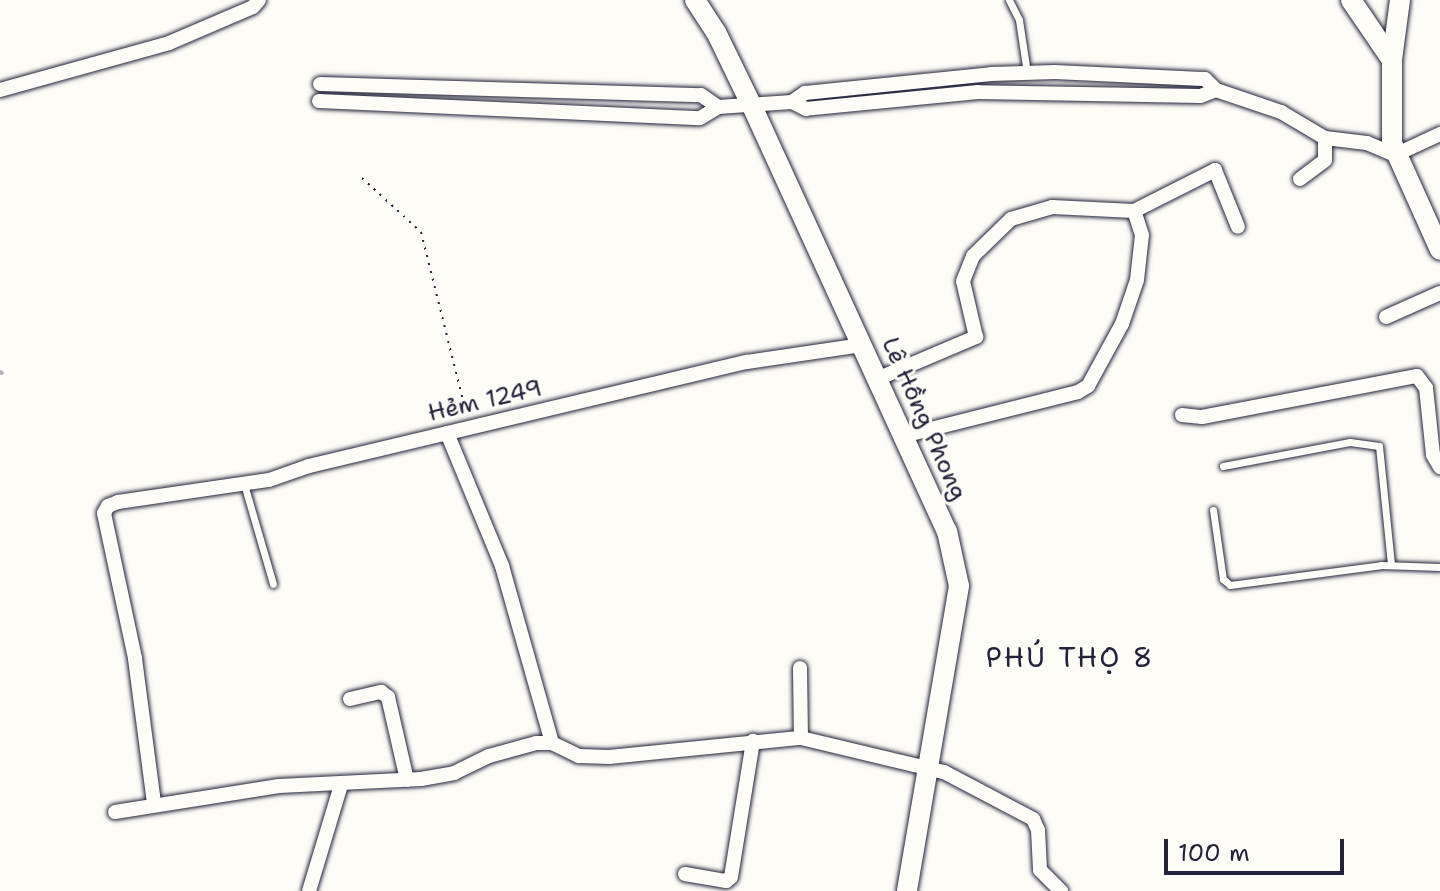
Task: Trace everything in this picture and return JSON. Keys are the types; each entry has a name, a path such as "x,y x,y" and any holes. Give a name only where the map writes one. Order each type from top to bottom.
{"street":[{"path":"0,90 169,43 253,7 259,0"},
{"name":"Lê Hồng Phong","path":"695,0 716,32 752,106 947,531 959,586 907,891"},
{"path":"1351,0 1392,60"},
{"path":"1400,0 1392,60 1390,115 1395,155 1440,250"},
{"path":"1027,73 1029,91"},
{"path":"319,101 700,118 718,107 792,102 805,93 929,79 1027,73 1205,79 1216,90 1270,107 1325,138 1367,143 1395,155 1440,134"},
{"path":"320,84 701,95 718,107"},
{"path":"495,89 496,109"},
{"path":"792,102 806,109 917,97 1029,91 1200,96 1216,90"},
{"path":"1300,179 1325,160 1325,138"},
{"path":"877,379 976,337 963,281 973,256 1011,219 1052,207 1134,211 1215,170 1238,227"},
{"path":"903,436 1078,392 1088,386 1122,324 1137,280 1142,235 1134,211"},
{"path":"1386,317 1440,293"},
{"name":"Hẻm 1249","path":"154,803 135,658 104,513 108,506 269,480 309,466 747,362 862,345"},
{"path":"1182,415 1202,417 1417,376 1426,388 1433,455 1440,467"},
{"path":"447,433 502,566 552,743"},
{"path":"800,668 801,738"},
{"path":"350,699 381,692 388,697 407,780"},
{"path":"115,812 154,803 279,786 341,785 454,773 507,750 552,743 579,756 609,757 801,738 954,776 1033,819 1038,830 1040,870 1061,891"},
{"path":"685,874 726,881 731,877 753,741"},
{"path":"309,891 341,785"}],"lane":[{"path":"1009,0 1019,20 1027,73"},
{"path":"1223,466 1350,442 1379,446 1391,564"},
{"path":"244,484 273,584"},
{"path":"1213,510 1223,579 1230,585 1391,564 1440,567"}],"path":[{"path":"362,178 421,232 470,427"}],"district":[{"name":"PHÚ THỌ 8","path":"1070,657"}]}
